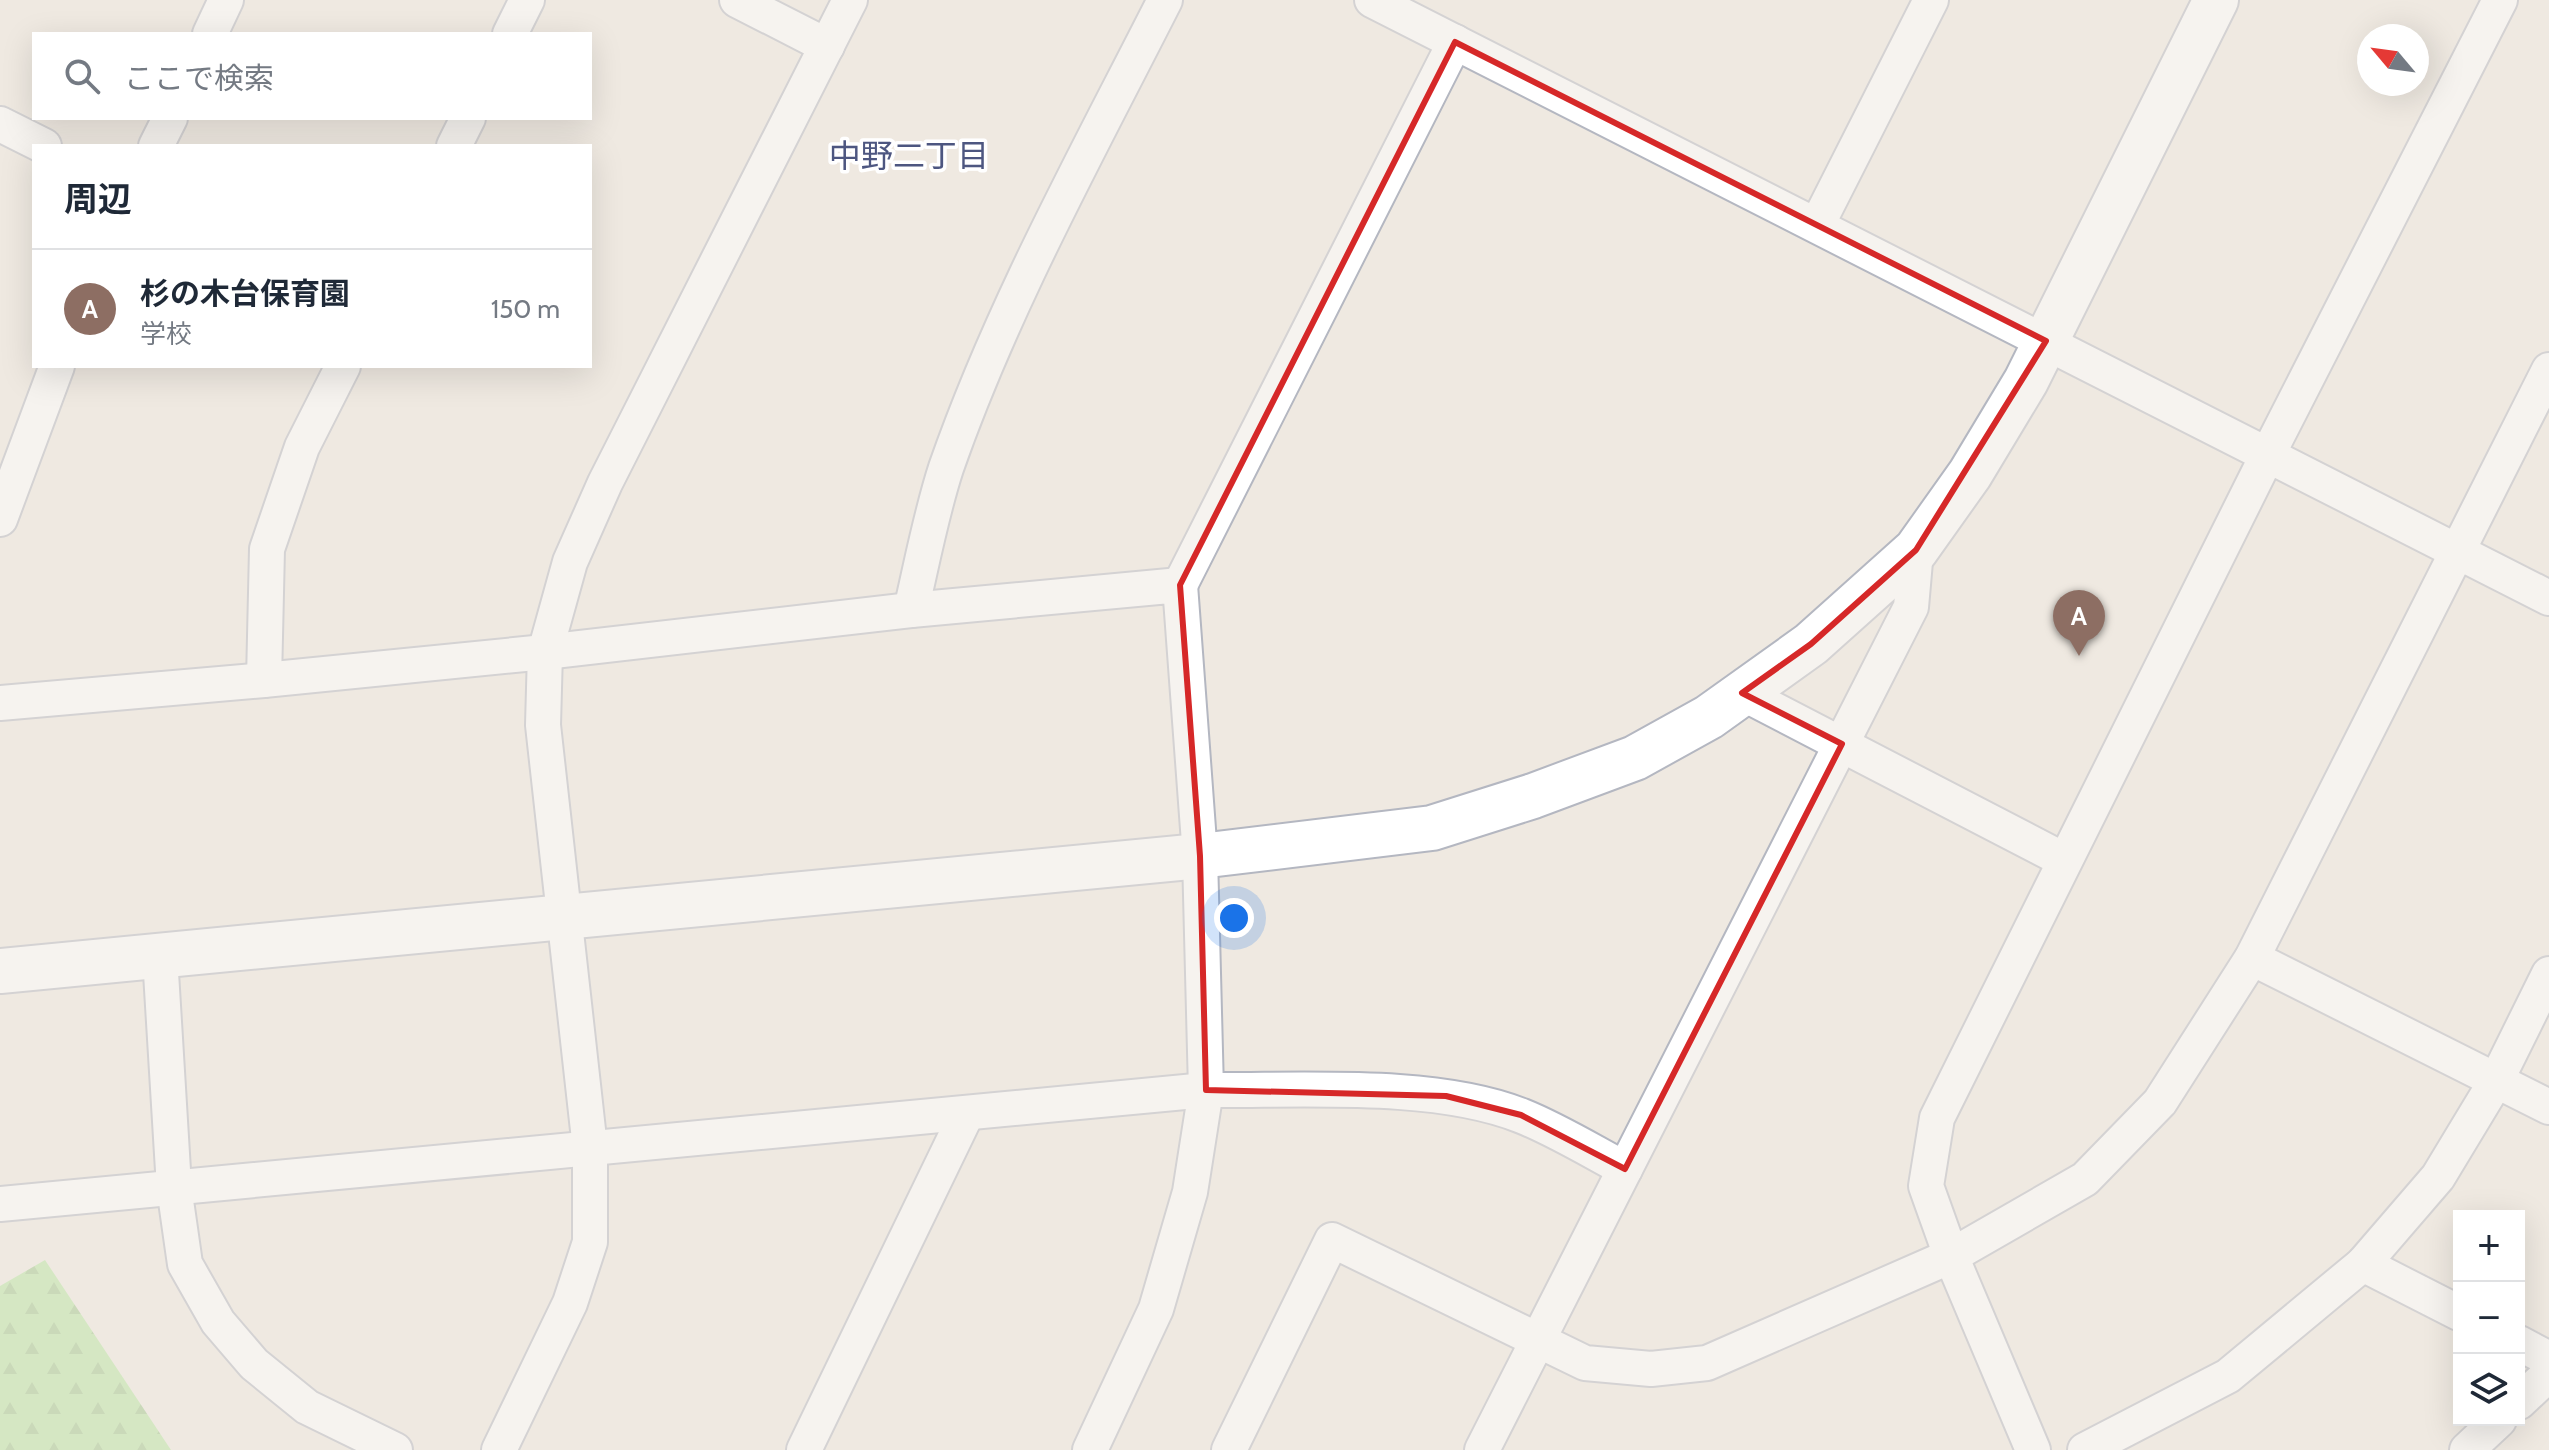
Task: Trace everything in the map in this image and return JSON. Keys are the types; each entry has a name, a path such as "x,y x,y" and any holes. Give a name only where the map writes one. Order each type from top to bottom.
{"street":[{"path":"211,32 226,0"},
{"path":"511,32 527,0"},
{"path":"737,0 827,46"},
{"path":"499,1450 570,1303 590,1242 590,1148 543,725 545,652 570,562 605,483 850,0"},
{"path":"911,610 945,471 982,375 1060,208 1165,0"},
{"path":"1372,0 2549,598"},
{"path":"0,971 1200,856 1432,828 1533,796 1635,758 1709,717 1811,644 1916,550 1970,474 2026,381 2216,0"},
{"path":"2033,1450 1951,1256 1926,1186 1937,1118 2267,456 2500,0"},
{"path":"1817,225 1921,4"},
{"path":"1090,1450 1156,1309 1190,1192 1206,1090 1200,856 1180,585 1455,42"},
{"path":"157,144 169,120"},
{"path":"455,144 467,120"},
{"path":"0,124 40,144"},
{"path":"0,519 56,368"},
{"path":"264,680 267,549 302,447 342,368"},
{"path":"1229,1450 1332,1240 1585,1363 1651,1369 1707,1363 1951,1256 2085,1179 2160,1102 2252,958 2549,370"},
{"path":"1482,1450 1911,607 1916,550"},
{"path":"0,703 545,652 911,610 1180,585"},
{"path":"1742,693 2064,860"},
{"path":"160,956 174,1187 185,1264 218,1322 254,1364 307,1407 395,1450"},
{"path":"2252,958 2549,1107"},
{"path":"2085,1450 2228,1376 2363,1264 2438,1177 2496,1081 2549,974"},
{"path":"0,1204 1206,1090 1354,1091 1446,1096 1521,1115 1625,1169"},
{"path":"804,1450 967,1113"},
{"path":"2363,1264 2453,1310"},
{"path":"2525,1346 2549,1359"},
{"path":"2525,1396 2549,1374"},
{"path":"2467,1450 2493,1426"}],"highlighted area":[{"path":"1455,42 2046,341 1916,550 1811,644 1742,693 1842,744 1625,1169 1521,1115 1446,1096 1206,1090 1200,856 1180,585"}],"green space":[{"path":"45,1260 171,1450 0,1450 0,1286"}],"place":[{"name":"杉の木台保育園","path":"2079,656"}],"district":[{"name":"中野二丁目","path":"909,155"}]}
